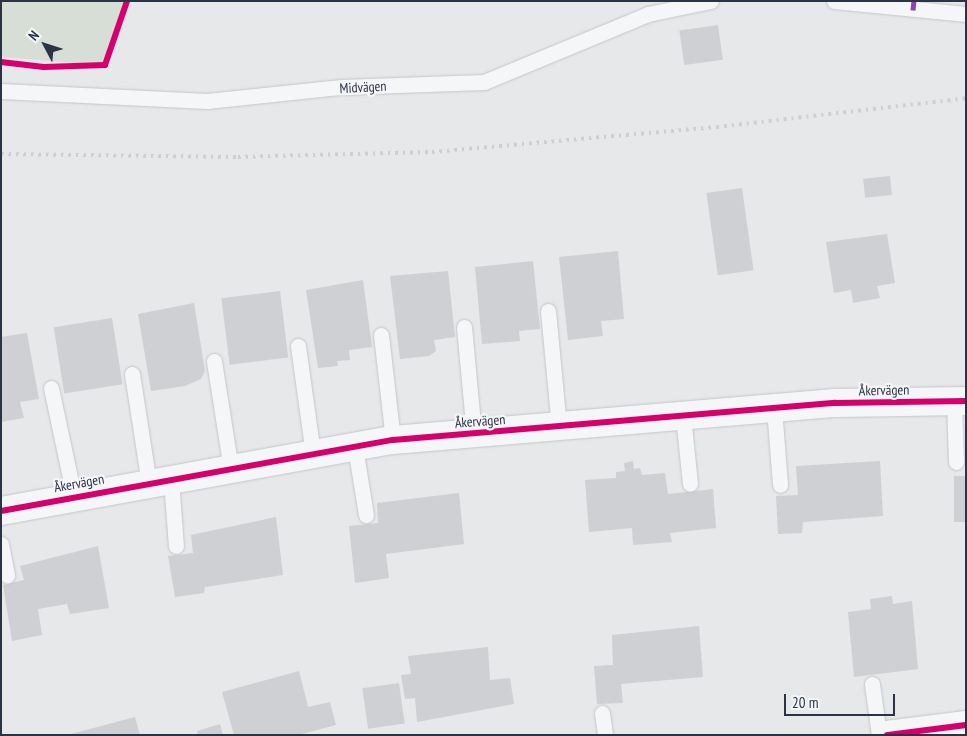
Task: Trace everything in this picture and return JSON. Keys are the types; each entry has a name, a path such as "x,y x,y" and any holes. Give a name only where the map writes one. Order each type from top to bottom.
{"street":[{"name":"Åkervägen","path":"1,511 74,496 393,440 774,408 960,401"},
{"path":"887,735 960,729"}],"lane":[{"name":"Midvägen","path":"1,91 207,101 341,87 484,82 648,14 711,1"},
{"path":"834,1 966,14"},
{"path":"548,311 559,427"},
{"path":"464,327 474,434"},
{"path":"380,335 393,440"},
{"path":"298,346 313,454"},
{"path":"214,361 231,469"},
{"path":"132,374 176,546"},
{"path":"51,388 74,496"},
{"path":"956,462 960,401"},
{"path":"774,408 780,485"},
{"path":"683,416 690,484"},
{"path":"355,447 366,514"},
{"path":"1,544 7,575"},
{"path":"872,684 879,735"},
{"path":"602,713 605,735"}],"shaded area":[{"path":"1,1 127,1 105,65 1,57"}],"building":[{"path":"718,25 723,60 684,65 679,30"},
{"path":"890,176 892,195 865,198 863,179"},
{"path":"742,188 754,270 718,275 706,193"},
{"path":"887,234 895,283 877,286 880,298 853,303 851,290 834,293 826,242"},
{"path":"618,251 624,319 601,321 603,336 568,340 559,257"},
{"path":"533,261 540,329 519,331 520,341 482,344 475,267"},
{"path":"448,271 455,337 434,340 436,351 429,356 400,359 390,276"},
{"path":"363,280 372,347 349,350 350,360 337,361 338,366 318,368 306,290"},
{"path":"280,291 288,358 230,365 221,298"},
{"path":"194,303 205,371 201,379 185,386 151,391 138,314"},
{"path":"112,318 122,384 64,393 54,327"},
{"path":"27,333 39,399 20,402 24,418 1,422 1,337"},
{"path":"633,461 634,469 640,468 642,475 665,473 668,494 713,489 716,528 670,533 672,542 633,545 632,528 589,532 585,480 616,478 616,472 625,471 624,463"},
{"path":"880,461 883,516 803,522 802,533 778,534 776,496 798,495 796,466"},
{"path":"954,476 966,476 966,522 954,522"},
{"path":"459,493 464,544 386,554 389,578 355,583 349,526 378,523 377,503"},
{"path":"276,517 283,575 205,587 204,593 175,597 168,556 193,553 191,535"},
{"path":"98,546 109,608 70,614 67,604 38,609 42,635 12,641 3,585 24,580 20,566"},
{"path":"892,596 893,604 912,601 918,669 854,677 848,612 871,609 870,599"},
{"path":"699,626 703,677 621,684 623,703 597,704 594,666 613,665 612,635"},
{"path":"488,647 490,680 510,678 514,704 417,722 415,698 405,699 401,675 411,674 408,656"},
{"path":"299,671 308,707 330,702 336,725 298,735 234,735 222,692"},
{"path":"399,683 405,724 368,729 362,688"},
{"path":"135,717 140,735 71,735 71,734"},
{"path":"220,724 223,735 198,735 197,731"}],"railway":[{"path":"1,154 238,157 432,152 717,127 966,98"}],"marked path":[{"path":"913,10 914,1"}],"cycle path":[{"path":"1,62 44,67 105,65 127,1"},
{"path":"1,511 393,440 835,403 966,401"},
{"path":"887,735 966,725"}]}
